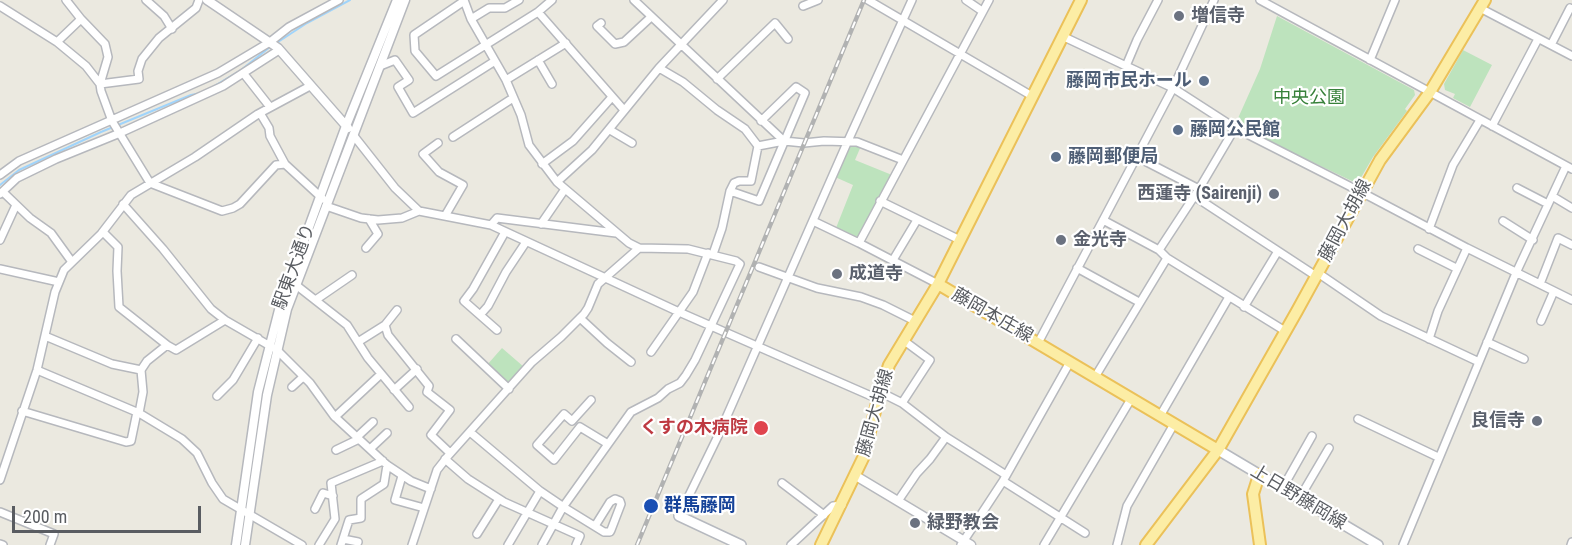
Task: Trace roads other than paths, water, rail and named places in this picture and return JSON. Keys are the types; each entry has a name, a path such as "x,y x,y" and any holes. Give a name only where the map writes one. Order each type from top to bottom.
{"main road":[{"name":"藤岡本庄線","path":"1081,0 938,284 1218,450"},
{"name":"藤岡大胡線","path":"1218,450 1380,160 1430,92 1483,4"},
{"name":"藤岡大胡線","path":"821,545 856,476 871,436 879,395 890,365 938,284"},
{"name":"上日野藤岡線","path":"1218,450 1378,545"},
{"path":"1146,545 1218,450"},
{"path":"1259,475 1253,494 1260,545"},
{"path":"680,516 741,545"}],"street":[{"path":"66,0 105,44 108,52 100,84"},
{"path":"146,0 164,16 172,29"},
{"path":"100,84 139,79 138,71 142,59 159,38 196,8 199,0"},
{"path":"207,0 278,49 354,135 395,188 419,212"},
{"path":"0,175 19,161 218,74 270,42 289,27 339,0"},
{"name":"駅東大通り","path":"273,348 324,202 346,126 397,0"},
{"name":"駅東大通り","path":"236,545 245,512 259,438 280,306 354,135 405,0"},
{"path":"542,545 563,507 631,411 658,398 668,389 680,383 695,360 740,264 710,254 671,248 639,248 616,233 557,182 529,145 521,115 506,80 486,46 471,19 464,0 414,35 415,51 436,76 486,46 538,12 552,0"},
{"path":"471,19 489,8 505,8 519,0"},
{"path":"634,0 784,141"},
{"path":"557,182 592,150 659,68 723,0"},
{"path":"803,6 818,0"},
{"path":"868,0 1032,96"},
{"path":"680,516 719,434 912,0"},
{"path":"966,0 982,10"},
{"path":"859,243 989,0"},
{"path":"1126,66 1158,0"},
{"path":"1038,343 1173,88 1214,0"},
{"path":"1260,0 1569,167 1552,196 1516,273 1403,545"},
{"path":"1370,60 1395,0"},
{"path":"1483,4 1538,39 1572,56"},
{"path":"0,6 57,42 86,66 100,84 112,121 150,183 222,211 240,204 276,165 285,164"},
{"path":"1551,45 1570,8"},
{"path":"538,12 624,110"},
{"path":"601,23 597,26 615,44 624,42 651,16"},
{"path":"57,42 81,19"},
{"path":"717,79 775,23 788,39"},
{"path":"1062,36 1173,88 1235,128 1572,300"},
{"path":"1492,126 1538,39"},
{"path":"506,80 566,43"},
{"path":"72,262 51,233 1,193 17,178 185,104 244,74 278,49"},
{"path":"380,66 395,60 409,80 398,87 412,113 495,61"},
{"path":"538,60 552,84"},
{"path":"659,68 683,82 745,129 759,146"},
{"path":"244,74 270,107"},
{"path":"0,480 37,370 64,270 103,232 131,195 195,157 260,113 310,86"},
{"path":"730,191 759,201 805,93 796,87 761,121"},
{"path":"542,164 573,141 612,97"},
{"path":"453,137 513,98"},
{"path":"260,113 285,164 324,202 369,219 402,218 419,212 491,225 757,346 902,403 946,437 1085,533"},
{"path":"1429,229 1453,165 1480,120"},
{"path":"1159,250 1235,128"},
{"path":"610,130 632,143"},
{"path":"759,146 784,141 857,142 903,160"},
{"path":"438,143 423,154 439,172 463,185 446,216"},
{"path":"651,352 693,292 722,228 730,191 734,183 751,181 759,146"},
{"path":"1137,157 1196,192 1278,251 1381,316 1479,362"},
{"path":"1517,188 1548,204"},
{"path":"541,224 566,189"},
{"path":"1552,196 1572,208"},
{"path":"880,201 960,240"},
{"path":"123,204 211,309 225,320 273,348 303,376 335,417 385,463 402,476 430,489"},
{"path":"0,240 16,205"},
{"path":"491,225 497,218 616,233"},
{"path":"366,248 378,234 369,219"},
{"path":"893,261 918,220"},
{"path":"1103,220 1159,250 1167,258 1285,332"},
{"path":"813,221 938,284"},
{"path":"1503,221 1533,240"},
{"path":"103,232 118,247 119,307 167,345 176,350 225,320"},
{"path":"497,330 464,301 505,232"},
{"path":"1540,284 1558,238 1572,245"},
{"path":"480,315 488,306 506,272 526,242"},
{"path":"412,545 437,470 447,456 532,362 580,318 588,308 597,284 639,248"},
{"path":"1429,339 1438,311 1467,248"},
{"path":"1418,249 1456,268"},
{"path":"1244,307 1278,251"},
{"path":"1095,377 1167,258"},
{"path":"759,267 817,288 861,297 884,305 915,321"},
{"path":"1077,268 1139,302"},
{"path":"0,269 59,282"},
{"path":"317,299 352,275"},
{"path":"296,285 317,299 347,325 381,374 409,407"},
{"path":"1540,321 1554,291"},
{"path":"1160,416 1229,297"},
{"path":"358,342 385,325 397,310"},
{"path":"580,318 631,362"},
{"path":"385,325 388,335 429,386 427,392 450,410 430,435 447,456 468,479 500,499 580,536 576,545"},
{"path":"45,336 112,364 141,370"},
{"path":"217,396 233,380 258,338"},
{"path":"456,339 509,389"},
{"path":"902,403 930,360 903,340"},
{"path":"1487,342 1524,359"},
{"path":"22,411 126,442 131,441 143,392 141,370 147,361 167,345"},
{"path":"856,476 965,544 1070,362"},
{"path":"394,390 417,369"},
{"path":"37,370 138,413 182,439 197,453 223,499 303,545"},
{"path":"335,417 381,374"},
{"path":"292,387 303,376"},
{"path":"1044,545 1131,399"},
{"path":"572,421 591,400"},
{"path":"580,427 554,460 537,445 564,414 594,437 608,444"},
{"path":"1358,419 1438,457"},
{"path":"336,450 358,438 373,422"},
{"path":"1118,545 1127,506 1174,424"},
{"path":"470,432 540,491 604,532 610,532 621,504 620,501 615,499 610,502 595,526"},
{"path":"370,449 387,434"},
{"path":"1282,489 1312,436"},
{"path":"898,501 916,473 946,437"},
{"path":"1299,499 1329,448"},
{"path":"319,545 335,519 331,483 385,463"},
{"path":"357,542 342,542 349,520 361,518 361,499 384,484 385,463"},
{"path":"402,476 395,500 424,508"},
{"path":"782,483 824,515"},
{"path":"508,545 540,491"},
{"path":"315,509 323,493 333,496"},
{"path":"477,534 500,499"},
{"path":"791,545 833,506 842,505"},
{"path":"0,512 54,534 50,545"},
{"name":"駅東大通り","path":"245,512 245,545"}],"waterway":[{"path":"275,44 307,23 350,0"},
{"path":"211,88 241,70 270,47"},
{"path":"0,185 19,170 101,132 201,93"}],"railway":[{"path":"637,545 864,0"}],"place":[{"name":"増信寺","path":"1179,16"},
{"name":"藤岡市民ホール","path":"1204,81"},
{"name":"藤岡公民館","path":"1178,130"},
{"name":"藤岡郵便局","path":"1056,157"},
{"name":"西蓮寺 (Sairenji)","path":"1274,194"},
{"name":"金光寺","path":"1061,240"},
{"name":"成道寺","path":"837,274"},
{"name":"良信寺","path":"1537,421"},
{"name":"くすの木病院","path":"761,428"},
{"name":"群馬藤岡","path":"651,506"},
{"name":"緑野教会","path":"915,523"}],"park label":[{"name":"中央公園","path":"1309,98"}]}
